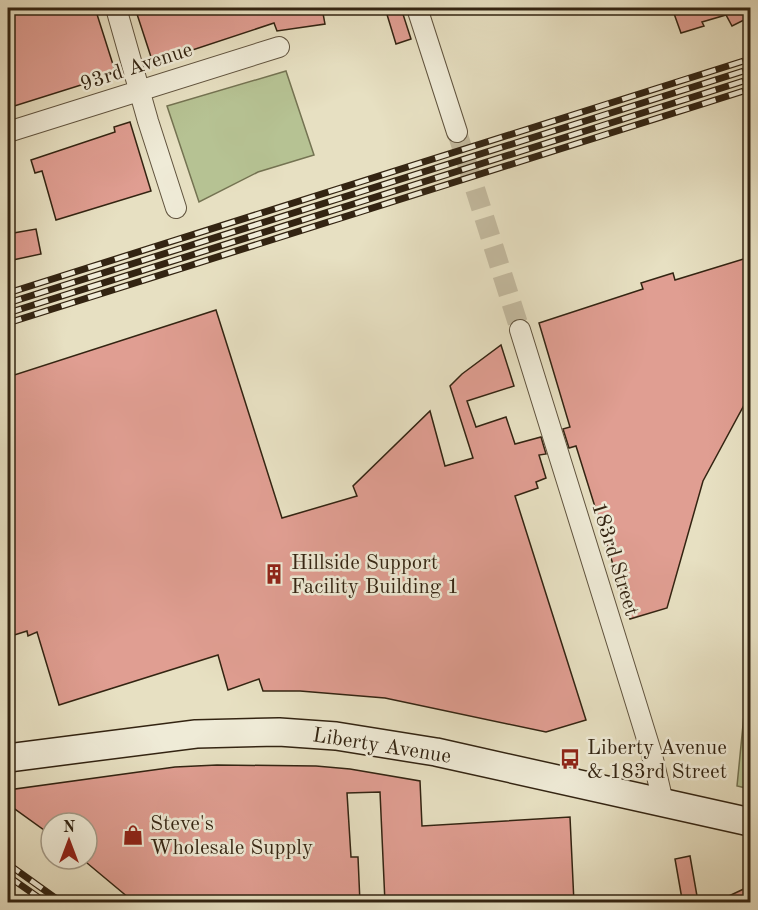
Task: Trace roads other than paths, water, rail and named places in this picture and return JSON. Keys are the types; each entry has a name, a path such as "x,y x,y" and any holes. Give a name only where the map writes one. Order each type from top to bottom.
{"main road":[{"name":"Liberty Avenue","path":"8,758 196,734 252,732 357,738 409,747 750,822"}],"street":[{"path":"116,8 176,208"},
{"path":"417,8 457,132"},
{"name":"93rd Avenue","path":"8,132 279,46"},
{"name":"183rd Street","path":"520,330 646,736 663,802"}],"tunnel":[{"path":"457,132 520,330"}],"railway":[{"path":"8,293 750,59"},
{"path":"8,303 750,69"},
{"path":"8,313 750,79"},
{"path":"8,323 750,89"},
{"path":"8,864 61,902"},
{"path":"8,876 45,902"}],"place":[{"name":"Hillside Support Facility Building 1","path":"274,574"},
{"name":"Liberty Avenue & 183rd Street","path":"570,759"},
{"name":"Steve's Wholesale Supply","path":"133,835"}]}
